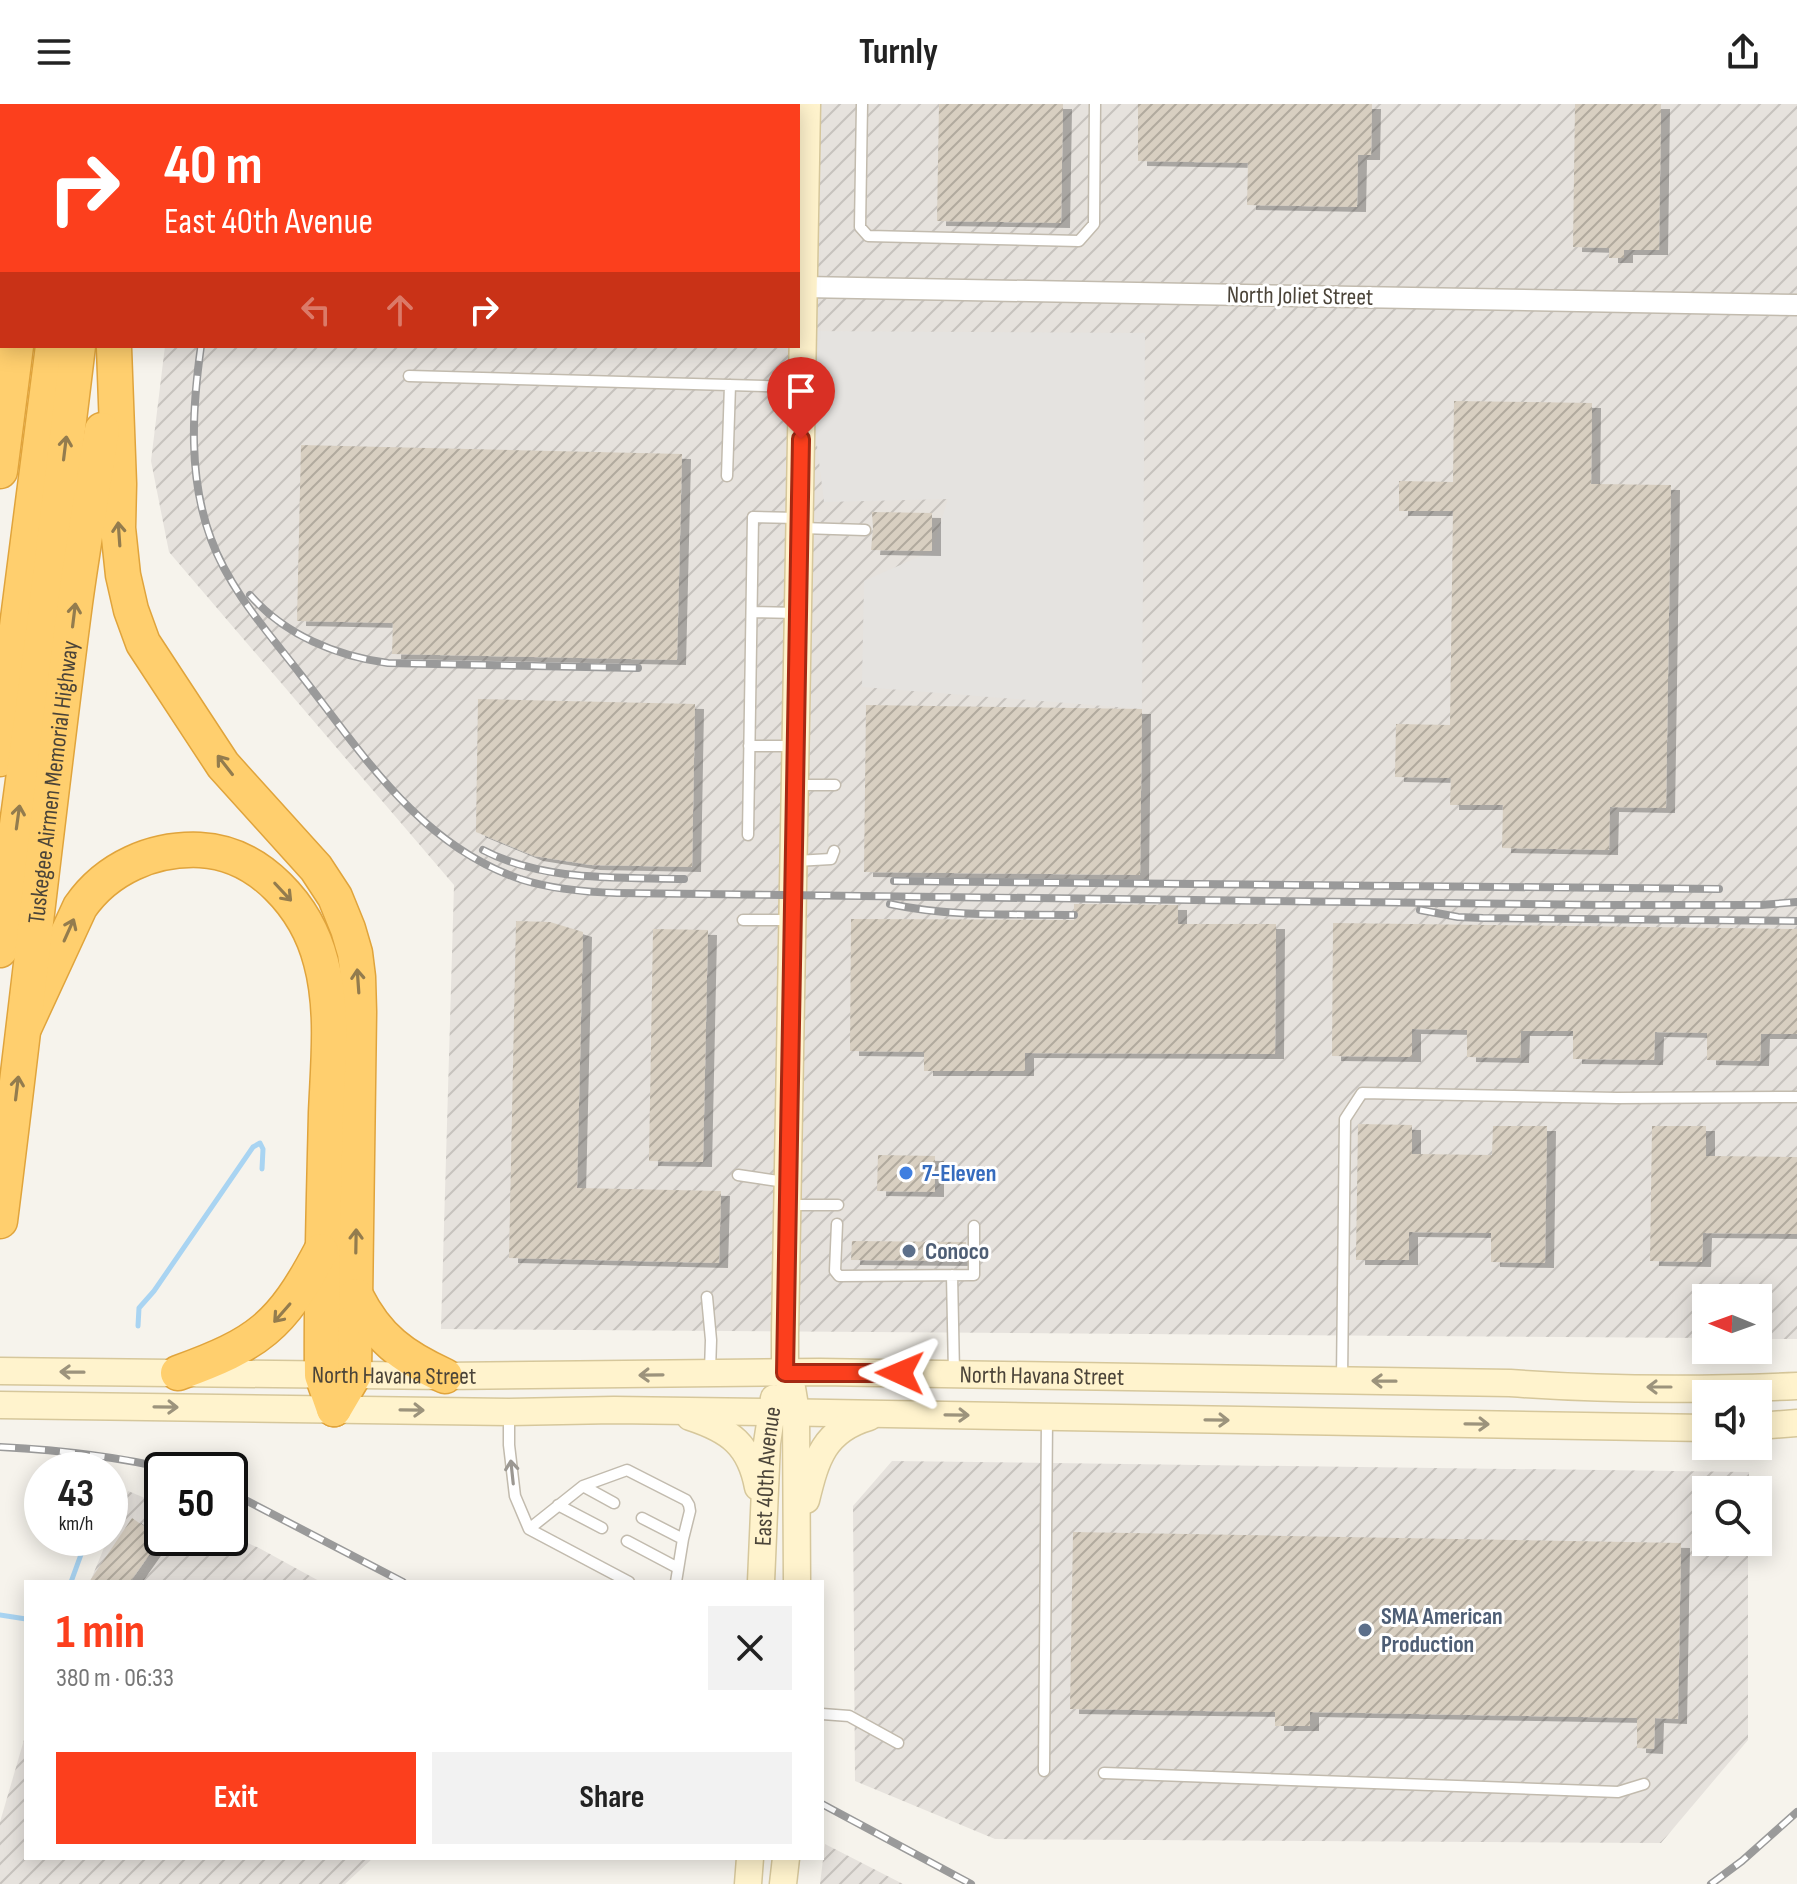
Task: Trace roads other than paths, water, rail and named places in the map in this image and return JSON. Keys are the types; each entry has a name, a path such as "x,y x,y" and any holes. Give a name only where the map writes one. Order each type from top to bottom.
{"highway":[{"path":"0,382 7,348"},
{"path":"0,471 16,348"},
{"path":"0,759 53,348"},
{"path":"0,950 78,348"},
{"path":"114,348 118,528 126,587 143,643 223,765 300,850 335,897 355,953 359,1012 356,1296 338,1375 334,1409"},
{"name":"Tuskegee Airmen Memorial Highway","path":"0,1221 74,613 114,348"},
{"path":"25,1026 80,907 100,884 126,865 167,852 209,850 249,865 282,890 307,925 325,979 328,1049 323,1247 338,1375"},
{"path":"178,1373 232,1352 267,1329 298,1293 323,1247"},
{"path":"356,1296 371,1321 395,1348 418,1364 445,1376"}],"main road":[{"name":"East 40th Avenue","path":"797,1580 797,1539 784,1412 776,1389 785,1373 807,104"},
{"name":"North Havana Street","path":"0,1371 445,1376 954,1374 1616,1387 1797,1386"},
{"name":"North Havana Street","path":"0,1405 509,1412 661,1410 1692,1428"},
{"path":"661,1410 711,1424 725,1431 743,1448 755,1471 762,1523"},
{"name":"East 40th Avenue","path":"761,1580 762,1523 784,1412"},
{"path":"797,1539 811,1478 822,1450 838,1431 879,1414"},
{"path":"1772,1425 1797,1423"},
{"path":"748,1884 750,1860"},
{"path":"783,1884 786,1860"}],"street":[{"name":"North Joliet Street","path":"804,287 1797,305"}],"lane":[{"path":"862,104 860,227 868,236 1079,241 1094,224 1095,104"},
{"path":"409,376 802,387"},
{"path":"727,476 730,385"},
{"path":"748,835 753,517 865,530"},
{"path":"752,612 798,613"},
{"path":"749,746 796,746"},
{"path":"796,785 835,785"},
{"path":"794,862 831,859 834,851"},
{"path":"743,920 793,920"},
{"path":"1342,1381 1345,1119 1362,1093 1617,1098 1797,1097"},
{"path":"738,1175 787,1194 838,1205"},
{"path":"837,1224 835,1271 839,1276 972,1276 975,1274 974,1226"},
{"path":"952,1275 954,1374"},
{"path":"707,1297 710,1374"},
{"path":"509,1412 515,1496 529,1529 625,1580"},
{"path":"1044,1771 1047,1417"},
{"path":"529,1529 583,1486 623,1471 633,1472 686,1500 689,1505 676,1580"},
{"path":"583,1486 614,1503"},
{"path":"558,1505 602,1528"},
{"path":"642,1518 683,1539"},
{"path":"627,1541 678,1568"},
{"path":"824,1714 849,1716 898,1743"},
{"path":"1104,1773 1618,1792 1644,1784"}],"waterway":[{"path":"138,1326 139,1308 154,1291 253,1147 260,1143 263,1149 262,1169"},
{"path":"72,1580 80,1556"},
{"path":"0,1615 24,1619"}],"railway":[{"path":"201,348 194,419 195,468 211,539 228,576 263,627 396,794 452,844 484,864 520,879 568,889 617,893 1601,905 1761,905 1797,902"},
{"path":"250,595 279,622 295,632 331,649 369,660 388,663 638,668"},
{"path":"483,850 531,868 556,873 684,879"},
{"path":"894,881 1719,889"},
{"path":"890,904 958,913 1074,915"},
{"path":"1420,910 1483,918 1797,921"},
{"path":"0,1447 87,1454 144,1464"},
{"path":"248,1501 399,1580"},
{"path":"824,1805 971,1884"},
{"path":"1711,1884 1797,1812"}],"place":[{"name":"7-Eleven","path":"906,1173"},
{"name":"Conoco","path":"909,1251"},
{"name":"SMA American Production","path":"1365,1630"}]}
